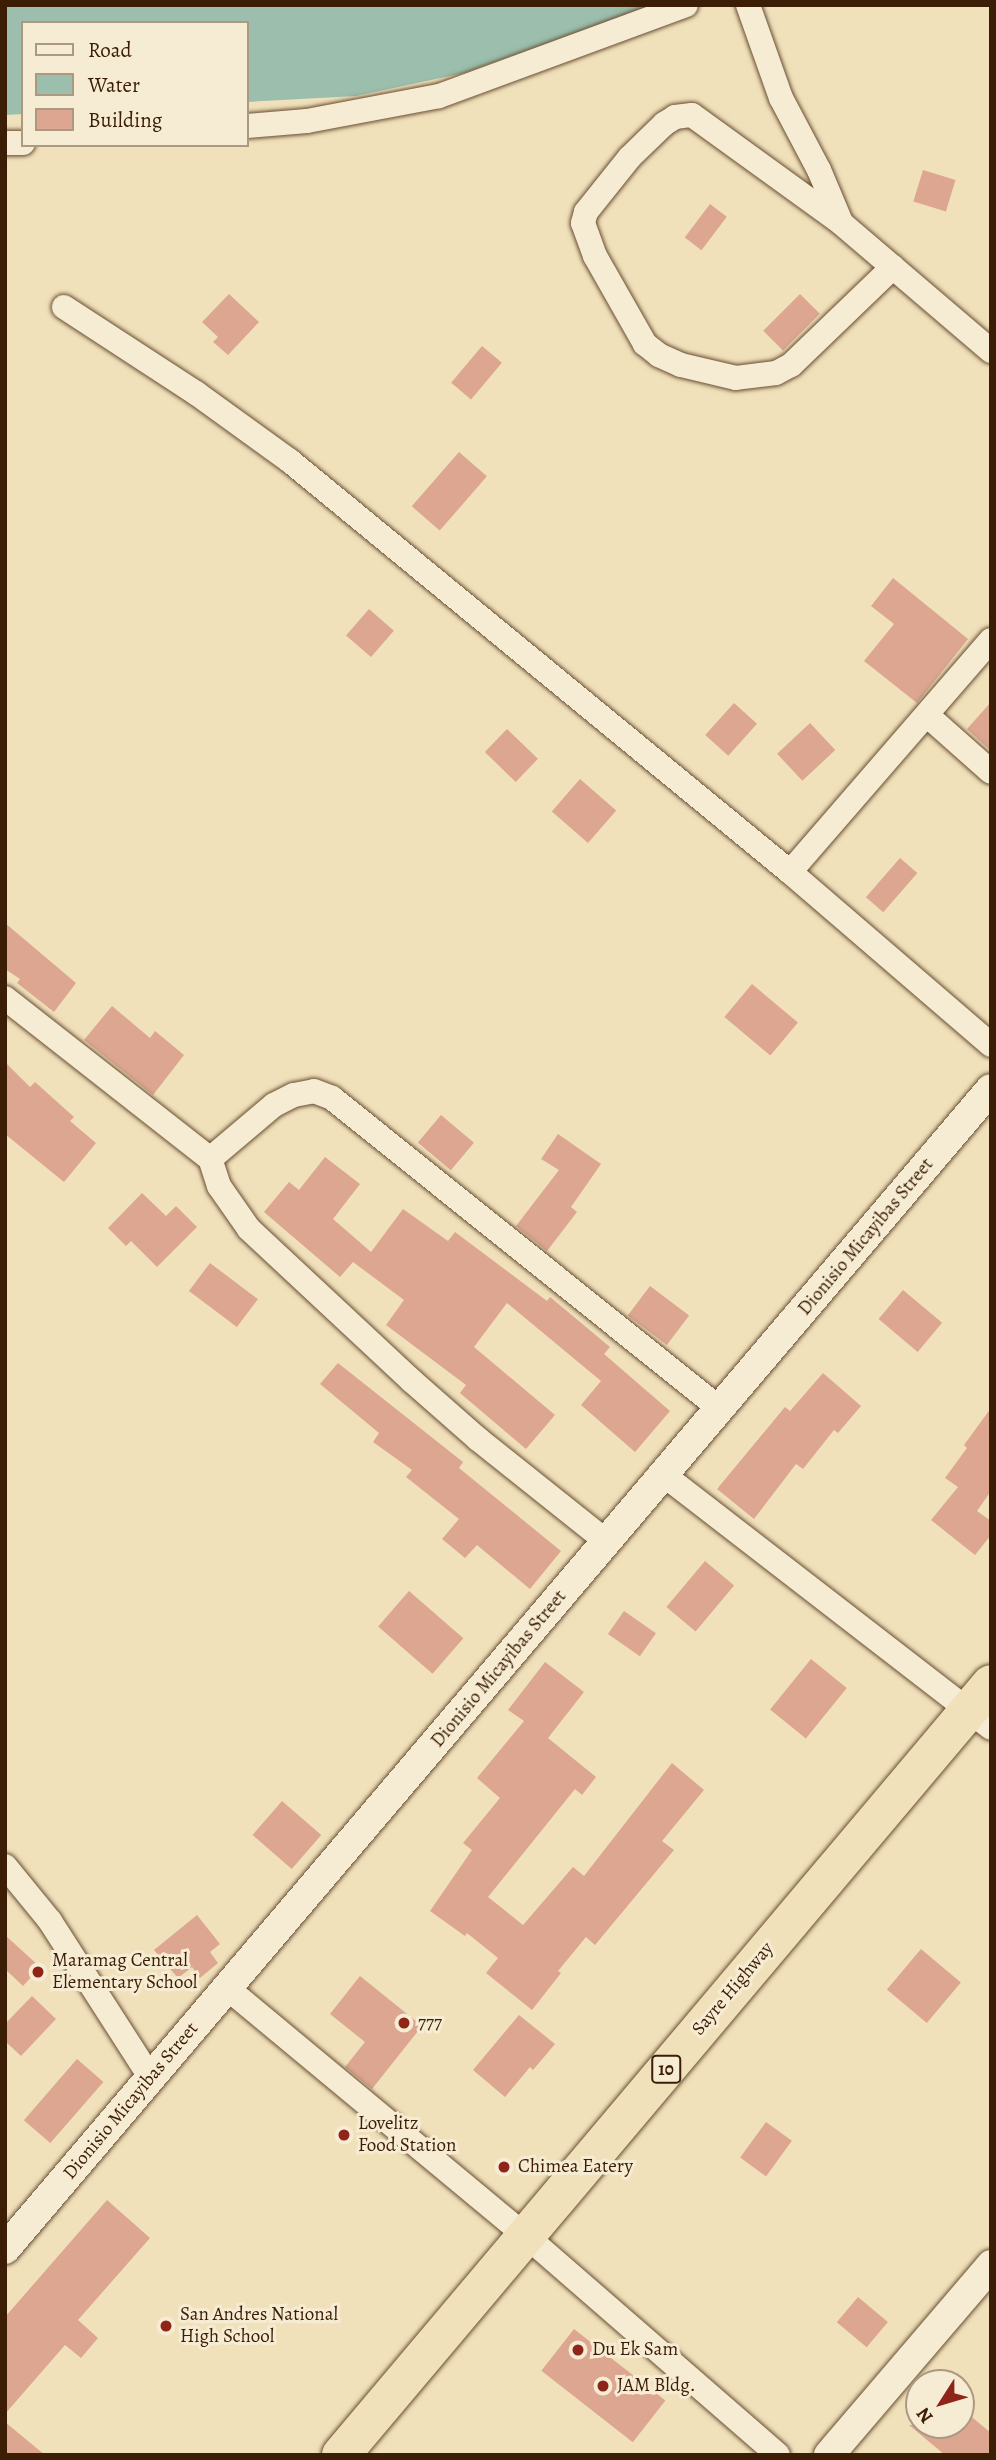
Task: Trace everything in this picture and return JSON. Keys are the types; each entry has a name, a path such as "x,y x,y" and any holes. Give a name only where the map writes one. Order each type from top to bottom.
{"highway":[{"name":"Sayre Highway","path":"341,2455 525,2235 983,1707"}],"street":[{"path":"248,126 307,121 439,96 686,5"},
{"path":"748,5 781,98 819,170 841,223"},
{"path":"892,267 791,365 776,373 736,378 681,365 659,355 645,344 595,256 583,223 586,212 630,157 664,124 684,114 699,118 841,223 991,351"},
{"path":"64,307 196,393 290,461 790,872 991,1045"},
{"path":"790,872 928,716 991,640"},
{"path":"928,716 991,772"},
{"path":"5,998 210,1160 219,1186 249,1229 431,1398 607,1542"},
{"name":"Dionisio Micayibas Street","path":"5,2249 721,1410 991,1089"},
{"path":"210,1160 274,1105 294,1095 314,1091 332,1098 721,1410"},
{"path":"664,1475 983,1707"},
{"path":"5,1866 50,1922 150,2077"},
{"path":"227,1988 525,2235 778,2455"},
{"path":"829,2455 991,2265"}],"water":[{"path":"5,5 653,5 464,73 356,96 248,102 248,21 21,21 21,114 5,115"}],"building":[{"path":"923,170 956,180 946,211 913,202"},
{"path":"710,204 727,217 701,250 685,238"},
{"path":"229,294 259,322 228,355 213,342 218,337 202,322"},
{"path":"800,294 820,314 783,351 763,331"},
{"path":"482,346 502,363 471,399 451,383"},
{"path":"459,452 487,476 440,531 412,506"},
{"path":"893,578 968,639 917,703 864,661 894,624 871,606"},
{"path":"369,609 394,631 371,657 346,635"},
{"path":"991,702 991,751 967,729"},
{"path":"734,703 757,724 728,756 705,735"},
{"path":"810,723 835,750 802,781 777,754"},
{"path":"507,729 538,759 516,782 485,752"},
{"path":"580,779 616,810 588,843 552,811"},
{"path":"900,858 917,873 883,912 866,897"},
{"path":"5,923 76,983 54,1012 17,983 20,979 5,969"},
{"path":"752,984 798,1023 770,1056 724,1017"},
{"path":"112,1006 150,1038 155,1031 184,1055 153,1095 84,1040"},
{"path":"5,1062 30,1087 35,1082 74,1117 70,1121 96,1143 64,1182 5,1134"},
{"path":"441,1115 474,1143 451,1170 418,1143"},
{"path":"558,1134 601,1164 571,1207 577,1212 547,1251 516,1226 559,1170 541,1159"},
{"path":"325,1157 360,1184 333,1219 371,1252 403,1209 448,1241 455,1232 547,1301 550,1297 610,1347 604,1354 670,1411 635,1452 581,1405 601,1381 507,1303 474,1347 555,1415 526,1449 460,1393 466,1385 386,1325 404,1300 353,1262 340,1277 264,1212 289,1182 299,1190"},
{"path":"142,1193 166,1216 176,1206 197,1227 157,1267 131,1241 126,1246 108,1228"},
{"path":"210,1263 258,1299 237,1327 189,1291"},
{"path":"650,1286 689,1315 667,1345 628,1316"},
{"path":"903,1290 942,1323 918,1352 879,1319"},
{"path":"338,1363 463,1462 459,1468 561,1551 530,1589 477,1545 465,1558 442,1539 459,1519 406,1477 412,1470 373,1442 379,1433 320,1384"},
{"path":"823,1373 861,1406 838,1433 834,1430 803,1469 796,1464 754,1519 717,1489 785,1407 790,1411"},
{"path":"991,1408 991,1491 977,1511 991,1521 991,1535 975,1555 931,1520 958,1487 945,1478 967,1448 964,1445"},
{"path":"705,1561 734,1585 696,1631 666,1607"},
{"path":"409,1591 463,1638 433,1674 378,1626"},
{"path":"624,1611 656,1633 640,1656 608,1634"},
{"path":"811,1659 847,1688 806,1738 770,1710"},
{"path":"545,1662 584,1692 548,1738 596,1777 582,1795 575,1789 488,1897 523,1925 573,1867 584,1876 672,1763 704,1790 662,1841 674,1850 595,1945 586,1937 558,1971 561,1973 532,2010 486,1973 498,1958 467,1933 465,1936 430,1911 472,1850 463,1843 500,1798 477,1778 524,1721 508,1710"},
{"path":"282,1801 321,1835 292,1869 252,1835"},
{"path":"197,1915 220,1944 210,1952 218,1963 200,1978 192,1967 178,1978 154,1950"},
{"path":"5,1935 40,1967 23,1986 5,1969"},
{"path":"921,1949 961,1982 927,2023 887,1990"},
{"path":"360,1976 422,2026 372,2089 345,2067 365,2042 330,2014"},
{"path":"32,1996 56,2019 21,2056 5,2041 5,2024"},
{"path":"519,2015 555,2044 533,2070 530,2067 505,2097 473,2070"},
{"path":"77,2059 103,2082 50,2143 24,2120"},
{"path":"766,2122 792,2141 766,2176 740,2158"},
{"path":"107,2200 150,2238 78,2320 98,2338 81,2358 65,2345 5,2414 5,2317"},
{"path":"858,2297 888,2322 867,2347 837,2322"},
{"name":"JAM Bldg.","path":"574,2329 665,2400 633,2442 541,2371"},
{"path":"975,2420 991,2433 991,2455 945,2455 926,2439 975,2439"},
{"path":"5,2422 45,2455 5,2455"}],"place":[{"name":"Maramag Central Elementary School","path":"38,1972"},
{"name":"777","path":"404,2023"},
{"name":"Lovelitz Food Station","path":"344,2135"},
{"name":"Chimea Eatery","path":"504,2167"},
{"name":"San Andres National High School","path":"166,2326"},
{"name":"Du Ek Sam","path":"578,2350"},
{"name":"JAM Bldg.","path":"603,2386"}]}
